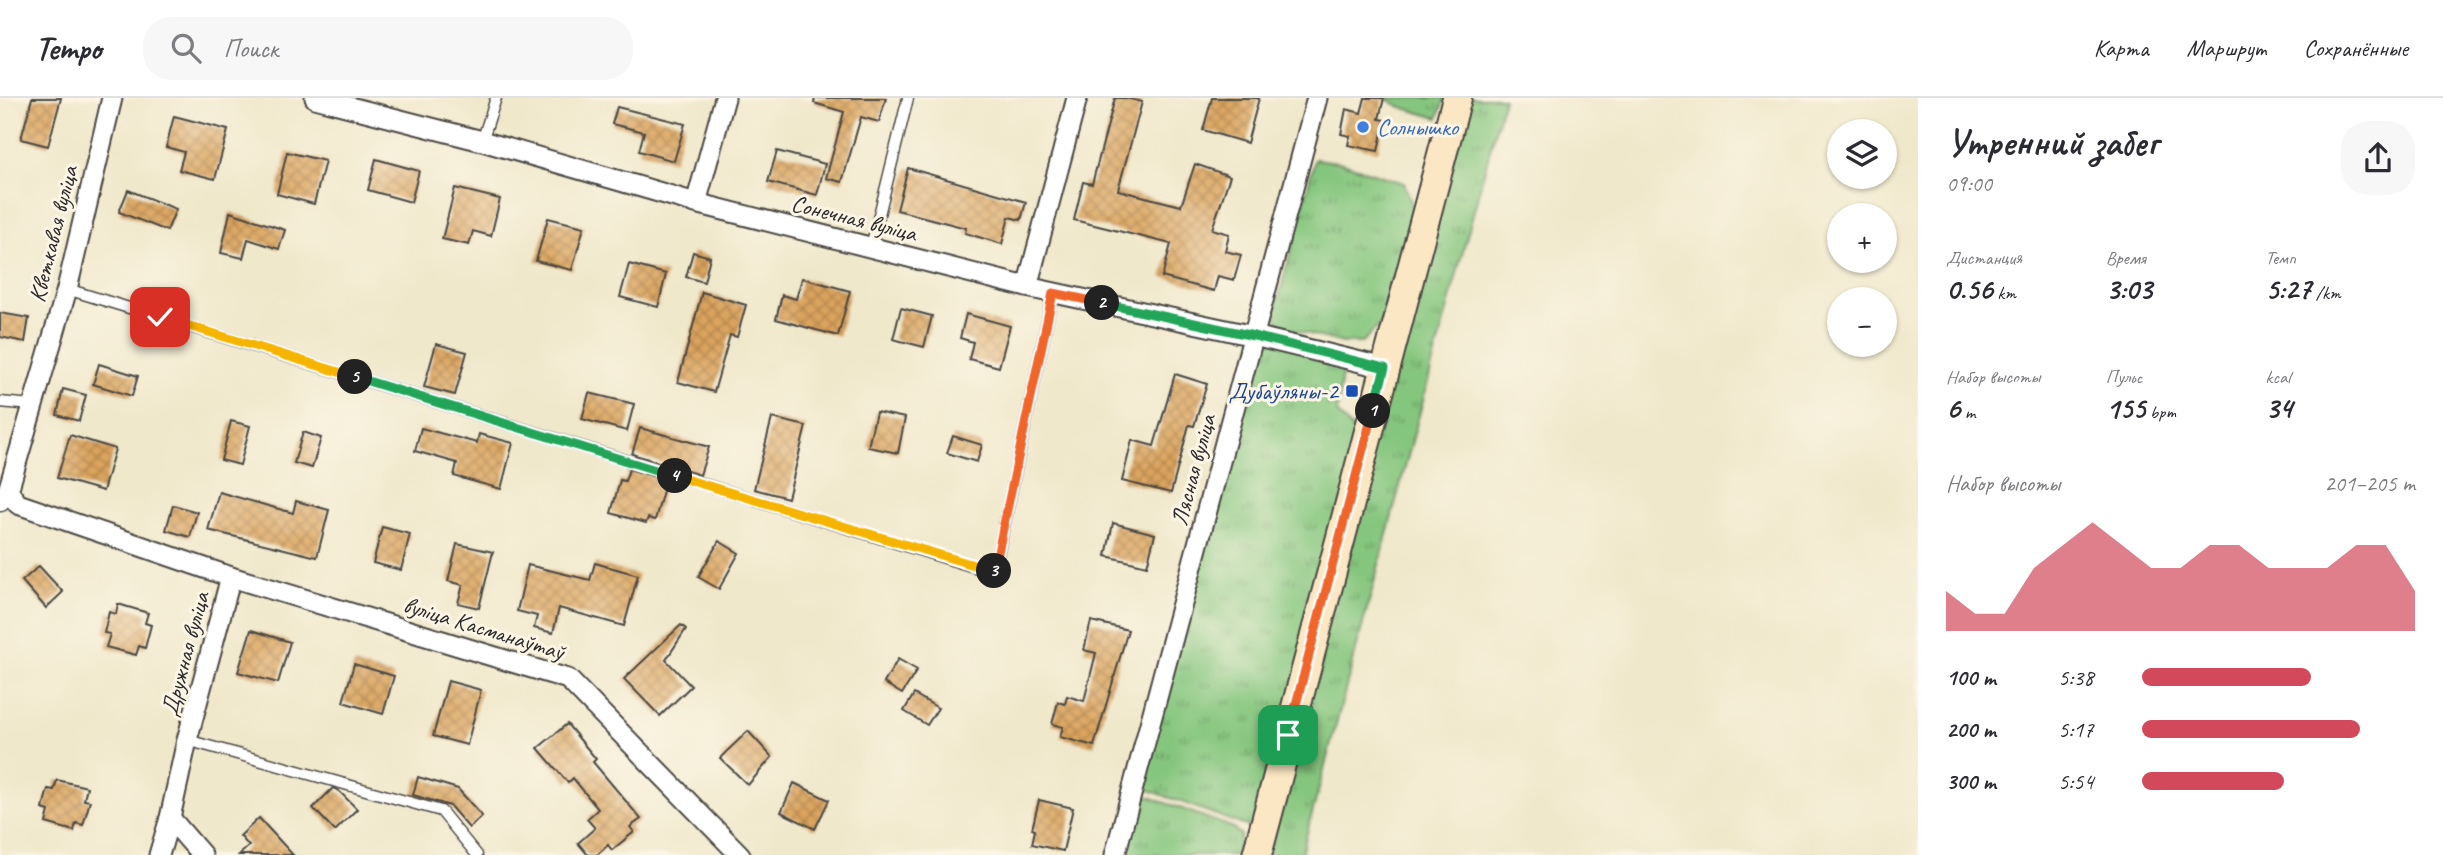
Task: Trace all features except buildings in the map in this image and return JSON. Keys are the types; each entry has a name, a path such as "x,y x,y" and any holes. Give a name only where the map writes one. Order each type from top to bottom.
{"main road":[{"path":"1257,855 1457,98"}],"street":[{"name":"Кветкавая вуліца","path":"4,496 67,289 113,98"},
{"name":"Сонечная вуліца","path":"315,98 346,102 696,203 1027,288 1254,336 1385,368"},
{"path":"696,203 725,98"},
{"path":"1027,288 1077,98"},
{"name":"Лясная вуліца","path":"1115,855 1317,98"},
{"name":"Дружная вуліца","path":"4,496 18,504 230,577 159,855"},
{"name":"вуліца Касманаўтаў","path":"230,577 568,679 740,855"},
{"path":"170,818 202,855"}],"lane":[{"path":"482,141 496,98"},
{"path":"871,247 908,98"},
{"path":"67,289 994,573 1053,293"},
{"path":"0,402 32,405"},
{"path":"187,740 441,811 477,855"}],"green space":[{"path":"1385,98 1445,98 1438,118 1400,107"},
{"path":"1458,98 1504,98 1301,855 1257,855 1262,832 1135,785 1254,336 1344,358 1337,413 1364,442"},
{"path":"1315,159 1339,162 1404,183 1414,210 1381,324 1361,343 1343,343 1283,327 1274,315"},
{"path":"1139,793 1231,827 1241,835 1236,855 1121,855"}],"place":[{"name":"Солнышко","path":"1363,127"},
{"name":"Дубаўляны-2","path":"1352,391"}],"route":[{"path":"160,317 994,573 1053,293 1254,336 1385,368 1288,735"}]}
